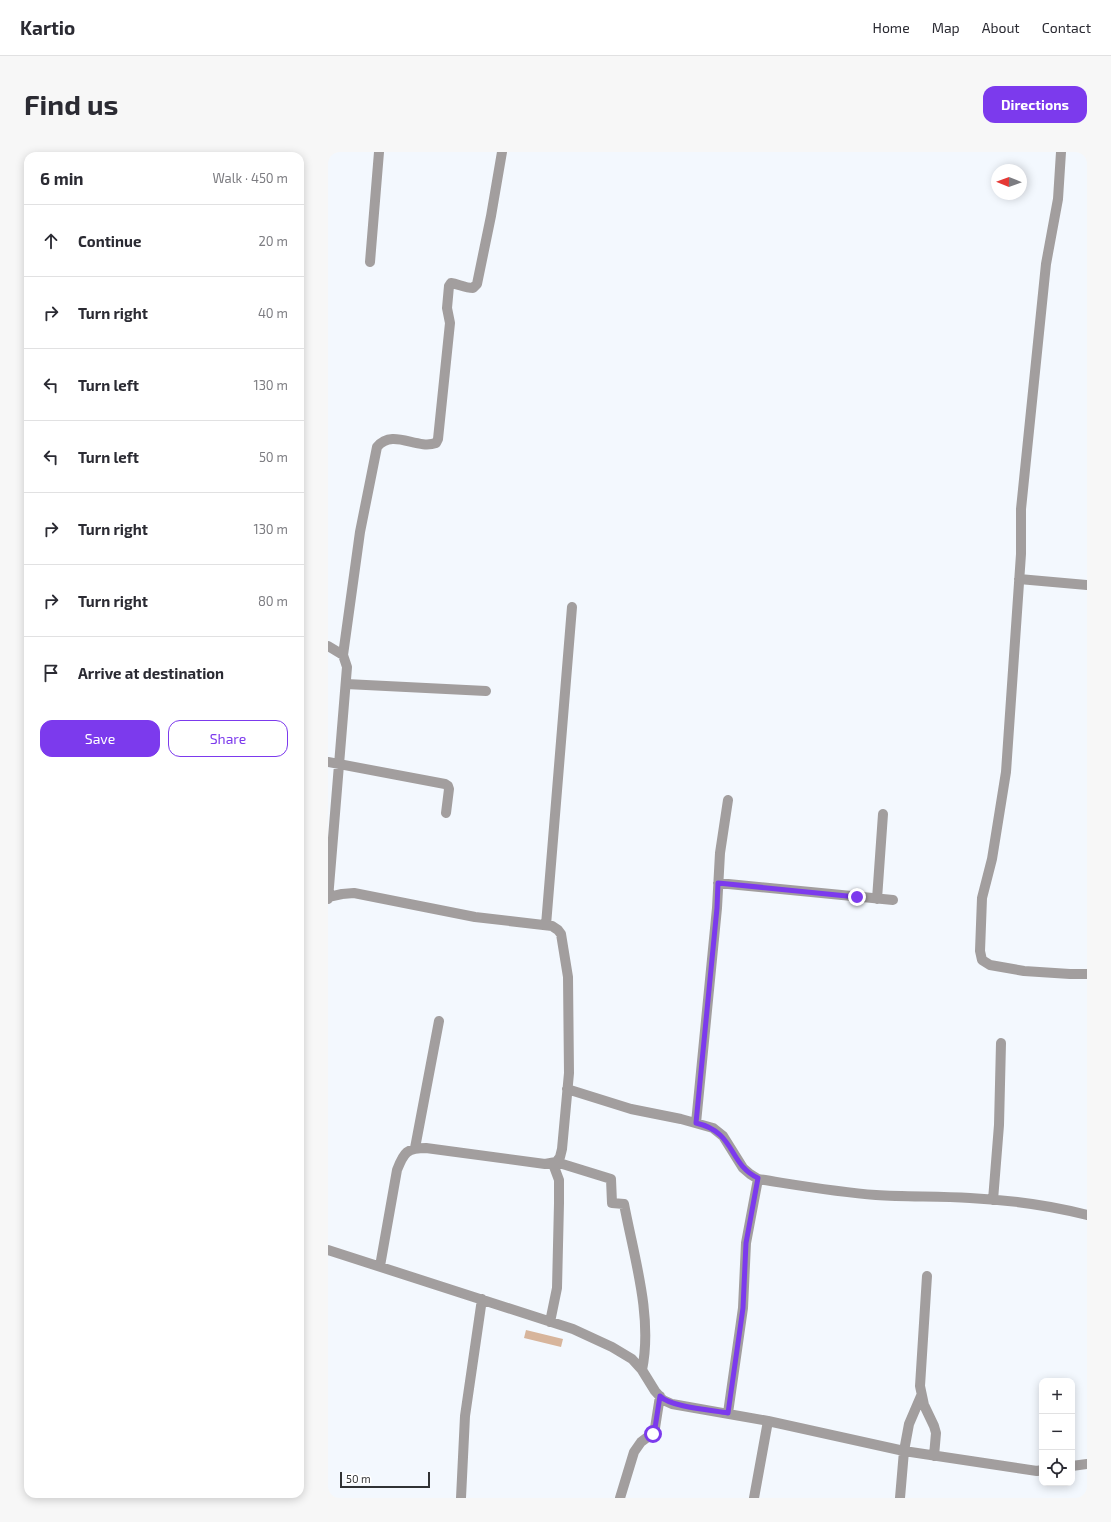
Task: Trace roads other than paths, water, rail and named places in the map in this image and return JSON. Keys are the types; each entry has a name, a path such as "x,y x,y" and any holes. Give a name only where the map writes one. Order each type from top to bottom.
{"street":[{"path":"370,262 379,152"},
{"path":"502,152 477,284 473,288 464,288 453,283 451,283 450,286 447,308 450,323 438,439 436,443 427,444 390,439 381,442 377,448 360,532 343,655 347,667 346,684 328,897 354,893 475,917 546,925 558,930 561,934 566,954 568,977 569,1073 562,1149 560,1157 554,1163"},
{"path":"1061,152 1058,199 1046,264 1022,501 1019,579 1006,772 992,859 982,898 980,951 982,960 990,966 1024,971 1087,974"},
{"path":"1019,579 1087,585"},
{"path":"546,925 555,796 572,607"},
{"path":"328,646 343,655"},
{"path":"346,684 486,691"},
{"path":"328,762 445,784 449,789 446,813"},
{"path":"696,1123 717,908 720,854 728,800"},
{"path":"877,899 883,814"},
{"path":"718,883 893,900"},
{"path":"415,1148 439,1022"},
{"path":"993,1200 999,1125 1001,1043"},
{"path":"568,1089 631,1109 713,1128 723,1136 743,1168 758,1178 814,1188 868,1194 993,1200 1040,1205 1087,1215"},
{"path":"380,1266 402,1156 415,1148 426,1148 545,1164 554,1163 611,1179 612,1203 624,1204 646,1318 646,1353 642,1370"},
{"path":"550,1322 557,1288 559,1180 554,1163"},
{"path":"728,1413 743,1308 746,1243 758,1178"},
{"path":"328,1250 573,1329 612,1347 632,1359 642,1370 655,1392 663,1400 672,1404 768,1420 904,1451 1039,1471"},
{"path":"927,1276 920,1372 921,1396 936,1433 934,1456"},
{"path":"461,1498 465,1416 482,1299"},
{"path":"620,1498 634,1452 641,1442 653,1434 660,1396"},
{"path":"900,1498 904,1451 909,1424 921,1396"},
{"path":"754,1498 768,1420"},
{"path":"1075,1466 1087,1464"}]}
